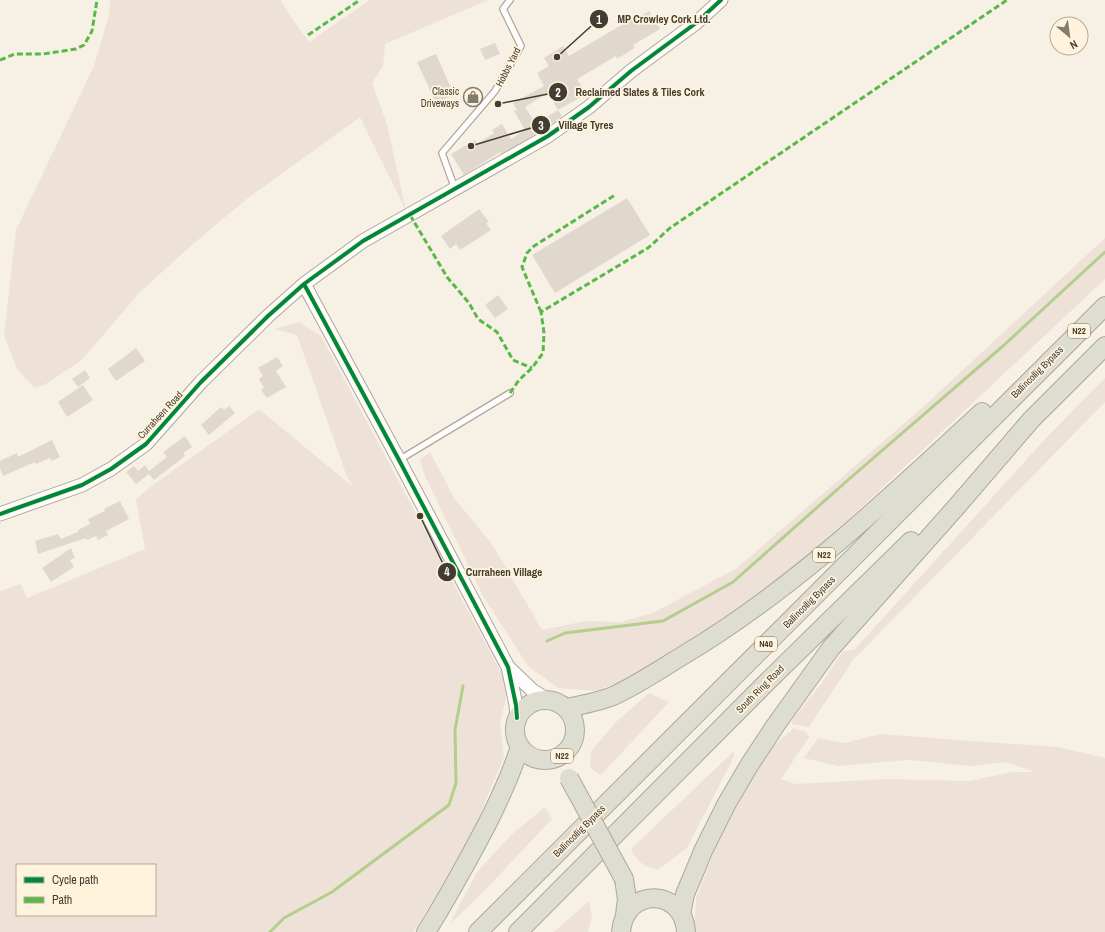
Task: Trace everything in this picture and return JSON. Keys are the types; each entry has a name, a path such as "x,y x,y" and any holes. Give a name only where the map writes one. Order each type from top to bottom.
{"highway":[{"name":"Ballincollig Bypass","path":"478,932 1053,356 1105,306"},
{"path":"681,914 685,894 712,833 738,783 779,720 831,648 1031,420 1105,346"},
{"name":"N22","path":"540,760 551,760 560,757 568,750 573,742 576,733 575,724 572,715 566,708 604,699 623,691 716,636 754,610 828,552 982,412 1053,356"},
{"name":"South Ring Road","path":"518,932 768,681 1004,450"},
{"path":"426,932 438,914 499,801 520,747 515,733 517,718 528,704 537,701 546,700 560,704 566,708"},
{"name":"N22","path":"520,747 525,754 557,768 569,778"},
{"name":"N22","path":"568,750 566,761 569,778 624,879 637,893 646,899"},
{"name":"N22","path":"621,932 627,899 624,879"},
{"path":"625,915 631,907 638,902 656,898 666,901 674,906 681,914 685,922 686,932"}],"street":[{"name":"Curraheen Road","path":"0,514 82,485 110,470 146,444 201,382 268,316 304,284 364,241 548,136 589,107 631,71 696,23 721,0"},
{"path":"304,284 508,667 516,705 517,718"},
{"path":"508,667 532,690 546,700"}],"lane":[{"name":"Hobbs Yard","path":"455,189 442,153 495,91 521,46 503,9 510,0"},
{"path":"399,460 510,393"}],"shaded area":[{"path":"110,0 281,0 309,42 370,0 488,0 385,44 383,66 372,83 387,124 406,211 360,117 248,198 193,244 140,292 82,360 44,385 35,388 17,369 4,335 16,230 94,66 109,15"},
{"path":"1105,238 1105,279 830,537 733,614 622,681 595,691 558,688 528,666 483,596 425,476 420,460 430,452 454,498 492,544 542,630 586,621 622,622 653,613 737,568 923,407"},
{"path":"299,322 321,336 504,678 506,698 500,724 504,757 464,852 413,932 0,932 0,591 21,584 27,598 145,549 136,499 153,485 259,409 353,487 346,474 297,335 274,329"},
{"path":"1105,378 1105,402 853,660 809,727 792,724 793,719 821,684 843,651 854,650 1047,437"},
{"path":"649,693 669,702 601,775 590,768 591,751 616,722"},
{"path":"794,728 806,732 809,737 781,779 795,784 886,779 970,781 1012,772 1035,772 1007,762 972,766 909,760 838,766 804,758 818,738 844,743 881,734 1058,747 1105,758 1105,932 694,932 696,899 712,856 745,790 774,745"},
{"path":"734,751 734,757 687,848 658,870 638,861 631,849"},
{"path":"545,807 552,819 484,891 449,925 477,872 511,835"},
{"path":"589,901 592,916 588,932 554,932"}],"building":[{"path":"649,11 660,29 633,45 635,48 617,59 616,56 577,79 586,94 558,110 562,116 544,129 501,154 500,152 464,175 451,154 475,140 477,144 494,133 492,130 502,124 511,139 525,130 514,111 517,110 513,103 544,86 537,73 549,66 544,58 563,46 569,56 635,17 636,19","holes":["548,93 558,110 536,124 525,107"]},
{"path":"495,43 500,54 485,60 480,49"},
{"path":"436,54 454,95 436,103 417,62"},
{"path":"627,198 650,235 555,293 532,255"},
{"path":"479,209 489,222 486,223 491,230 460,250 456,244 450,249 441,236"},
{"path":"498,295 508,309 495,318 485,305"},
{"path":"136,348 145,361 116,381 108,369"},
{"path":"277,357 283,366 276,371 286,387 267,398 261,390 264,388 259,379 263,376 258,368"},
{"path":"85,370 90,378 78,387 72,379"},
{"path":"83,385 93,400 67,417 58,402"},
{"path":"229,406 235,413 209,435 201,425 221,407 224,410"},
{"path":"185,436 192,447 183,453 185,456 154,480 149,474 136,484 126,472 134,466 138,471 145,465 149,471 167,457 163,452"},
{"path":"52,440 60,457 52,461 50,458 36,464 35,462 3,476 0,468 0,461 17,453 18,457"},
{"path":"120,501 129,519 106,531 108,535 98,540 96,536 87,540 86,538 38,554 35,541 58,534 61,539 78,532 78,530 90,524 88,519 105,511 104,509"},
{"path":"71,548 75,558 70,560 74,567 51,582 42,568"}],"waterway":[{"path":"547,641 565,633 663,621 733,582 1003,346 1105,252"},
{"path":"270,932 284,918 332,892 449,805 456,783 455,730 463,686"}],"marked path":[{"path":"0,60 15,54 43,54 76,49 84,45 92,31 97,0"},
{"path":"308,35 360,0"},
{"path":"510,393 519,380 532,368 543,353 544,333 541,312 648,248 670,228 1007,0"},
{"path":"541,312 522,267 527,253 534,246 615,195"},
{"path":"410,215 447,277 469,303 478,319 497,332 513,360 532,368"}],"cycle path":[{"path":"0,514 82,485 111,469 146,444 201,382 268,316 304,284 363,241 548,136 589,107 631,71 696,23 721,0"},
{"path":"304,284 508,667 516,705 517,718"}],"place":[{"name":"MP Crowley Cork Ltd.","path":"557,57"},
{"name":"Classic Driveways","path":"473,97"},
{"name":"Reclaimed Slates & Tiles Cork","path":"498,104"},
{"name":"Village Tyres","path":"471,146"},
{"name":"Curraheen Village","path":"420,516"}]}
